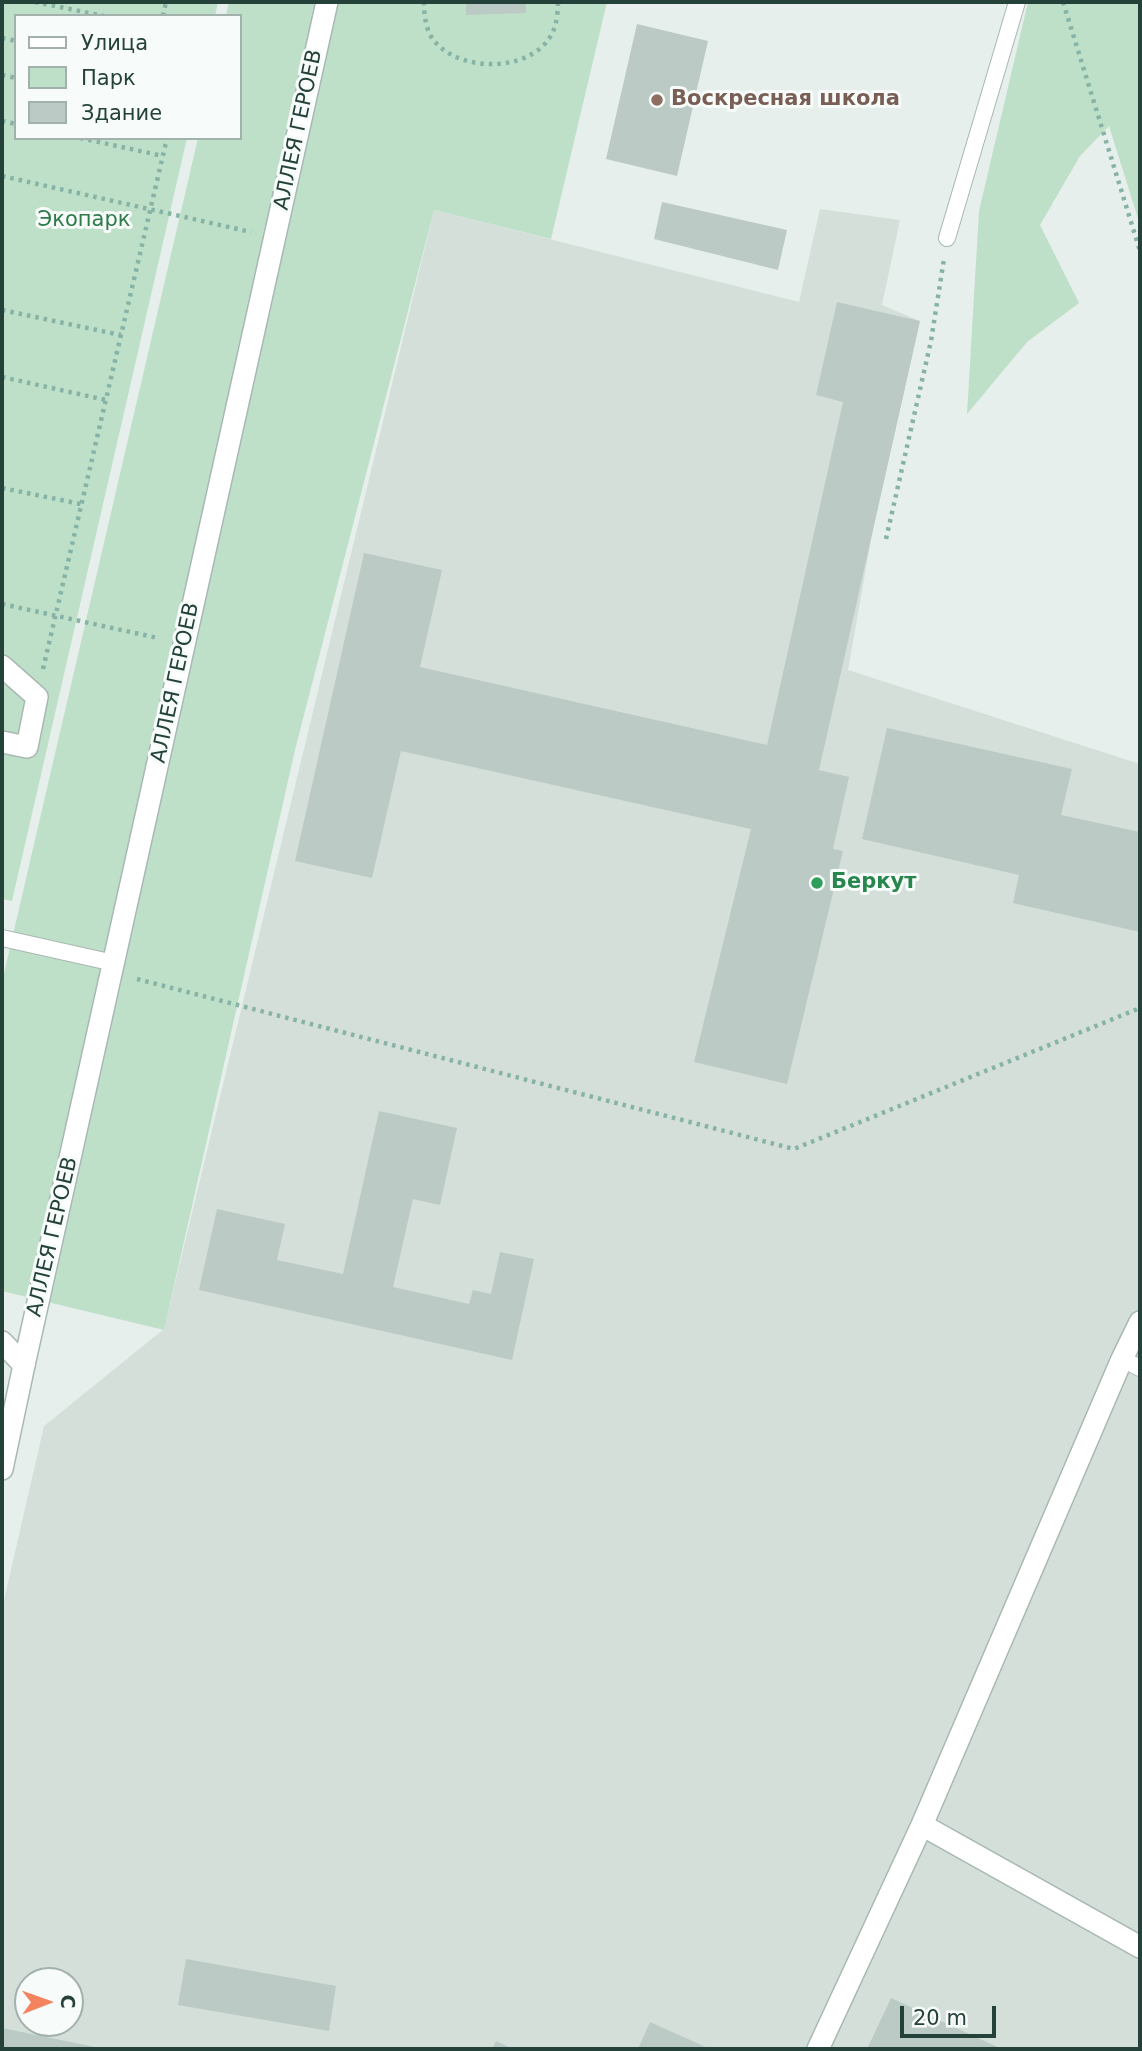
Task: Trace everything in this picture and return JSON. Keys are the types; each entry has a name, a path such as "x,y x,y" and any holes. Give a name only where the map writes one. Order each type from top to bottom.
{"street":[{"name":"АЛЛЕЯ ГЕРОЕВ","path":"2,1469 327,2"},
{"path":"2,666 37,697 27,747 2,742"},
{"path":"818,2049 1131,1363 1140,1322"},
{"path":"2,1342 24,1365"},
{"path":"922,1825 1140,1947"}],"lane":[{"path":"947,238 1017,2"},
{"path":"2,938 114,962"}],"path":[{"path":"35,2 94,14"},
{"path":"424,2 427,28 436,44 468,63 493,65 516,61 532,54 546,42 554,29 558,2"},
{"path":"1063,2 1140,251"},
{"path":"88,140 163,156"},
{"path":"37,697 167,140"},
{"path":"2,176 276,237"},
{"path":"886,539 931,341 947,238"},
{"path":"2,310 121,335"},
{"path":"2,377 106,400"},
{"path":"2,488 81,505"},
{"path":"2,604 184,644"},
{"path":"134,978 793,1149 1140,1008"}],"shaded area":[{"path":"820,209 900,220 882,305 920,321 872,534 848,670 1140,764 1140,2049 2,2049 2,1609 44,1426 164,1329 434,210 799,302"}],"green space":[{"name":"Экопарк","path":"2,2 218,2 215,14 14,14 14,140 187,140 12,901 2,899"},
{"path":"229,2 607,2 551,239 434,210 295,750 164,1330 2,1291 2,982 198,140 242,140 242,14 226,14"},
{"path":"1028,2 1140,2 1140,225 1109,126 1080,156 1040,225 1079,303 1027,342 967,414 979,211"}],"building":[{"path":"466,2 526,2 526,13 466,15"},
{"name":"Воскресная школа","path":"637,24 708,41 677,176 606,159"},
{"path":"662,202 787,230 778,270 654,239"},
{"path":"837,302 920,321 819,770 849,777 833,849 843,851 787,1084 694,1062 751,829 401,751 372,878 295,861 364,553 442,570 420,667 767,745 843,402 816,395"},
{"path":"887,728 1072,769 1061,815 1140,832 1140,932 1013,903 1019,875 862,839"},
{"path":"379,1111 457,1128 440,1205 413,1199 393,1287 469,1304 473,1290 491,1294 500,1252 534,1259 512,1360 199,1290 217,1209 285,1224 277,1260 343,1274"},
{"path":"186,1959 336,1986 329,2031 178,2005"},
{"path":"891,1998 1002,2049 867,2049"},
{"path":"650,2022 710,2049 638,2049"},
{"path":"2,2028 14,2030 14,2037 46,2037 100,2048 100,2049 2,2049"},
{"path":"496,2041 513,2049 492,2049"}],"place":[{"name":"Воскресная школа","path":"657,100"},
{"name":"Беркут","path":"817,883"}]}
